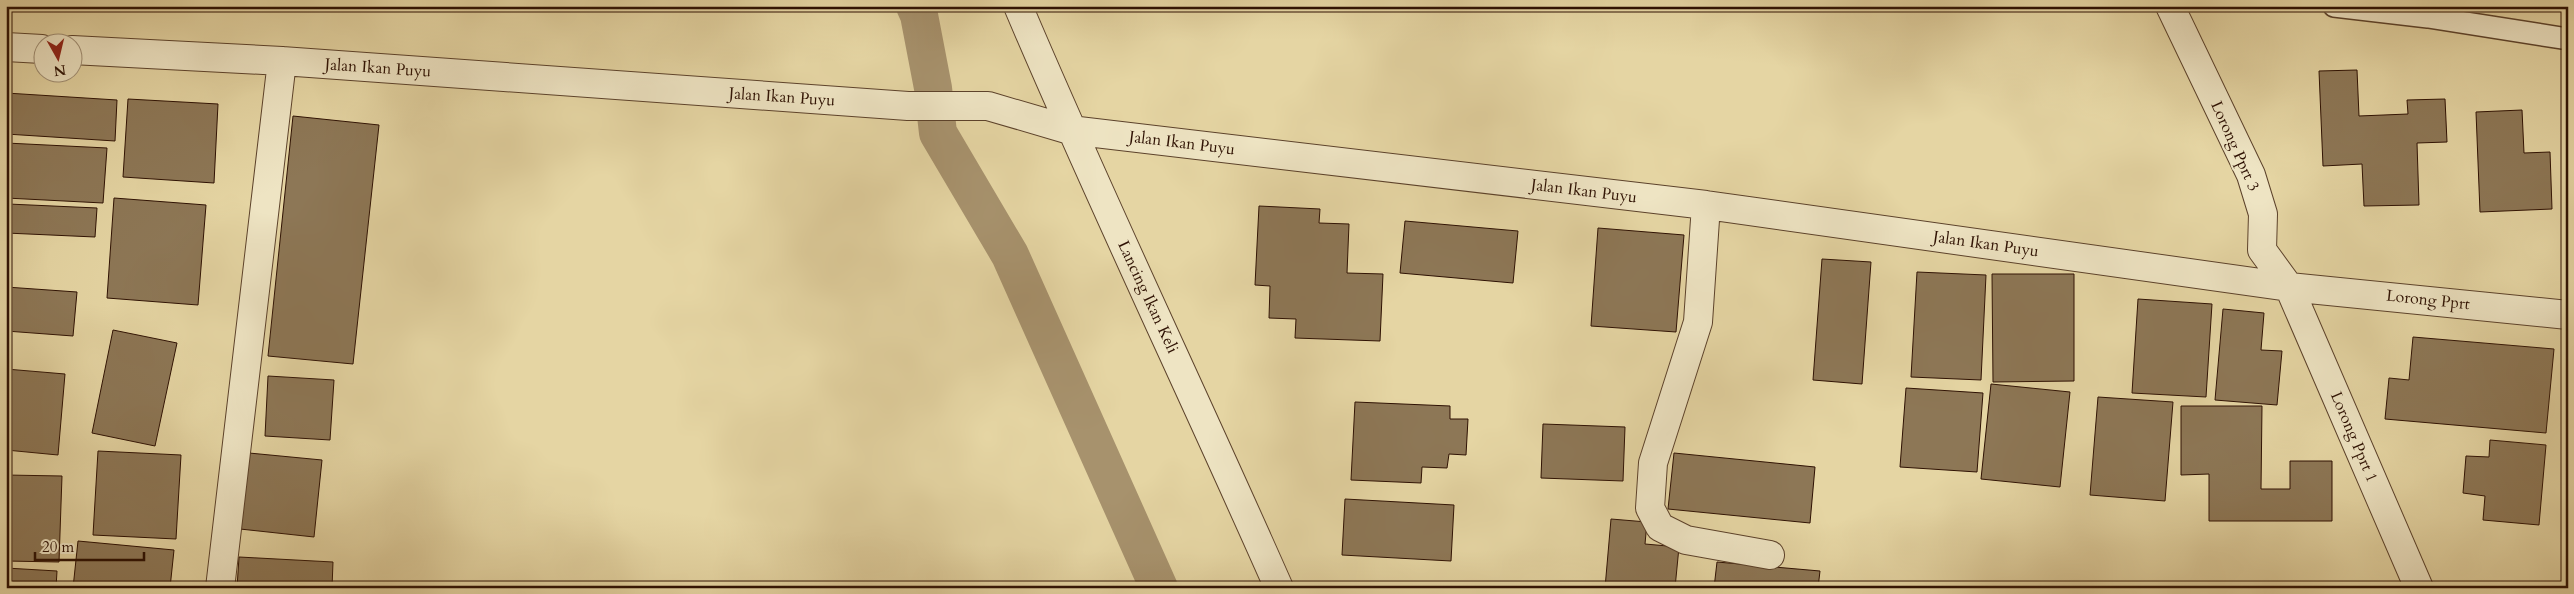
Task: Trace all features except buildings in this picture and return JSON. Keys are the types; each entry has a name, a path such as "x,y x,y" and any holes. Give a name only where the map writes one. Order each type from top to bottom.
{"street":[{"name":"Lancing Ikan Keli","path":"1018,6 1070,130 1216,445 1279,588"},
{"name":"Lorong Pprt 3","path":"2170,6 2251,175 2263,214 2262,250 2289,287"},
{"path":"6,47 32,48"},
{"name":"Jalan Ikan Puyu","path":"82,51 282,61 908,106 988,106 1070,130 1706,205 2289,287"},
{"path":"220,588 282,61"},
{"path":"1706,205 1698,322 1653,463 1650,508 1660,527 1686,540 1770,555"},
{"name":"Lorong Pprt","path":"2289,287 2568,315"},
{"name":"Lorong Pprt 1","path":"2289,287 2420,588"}],"lane":[{"path":"2334,6 2428,17 2568,39"}],"waterway":[{"path":"915,6 919,15 933,88 938,133 1010,255 1159,588"}]}
